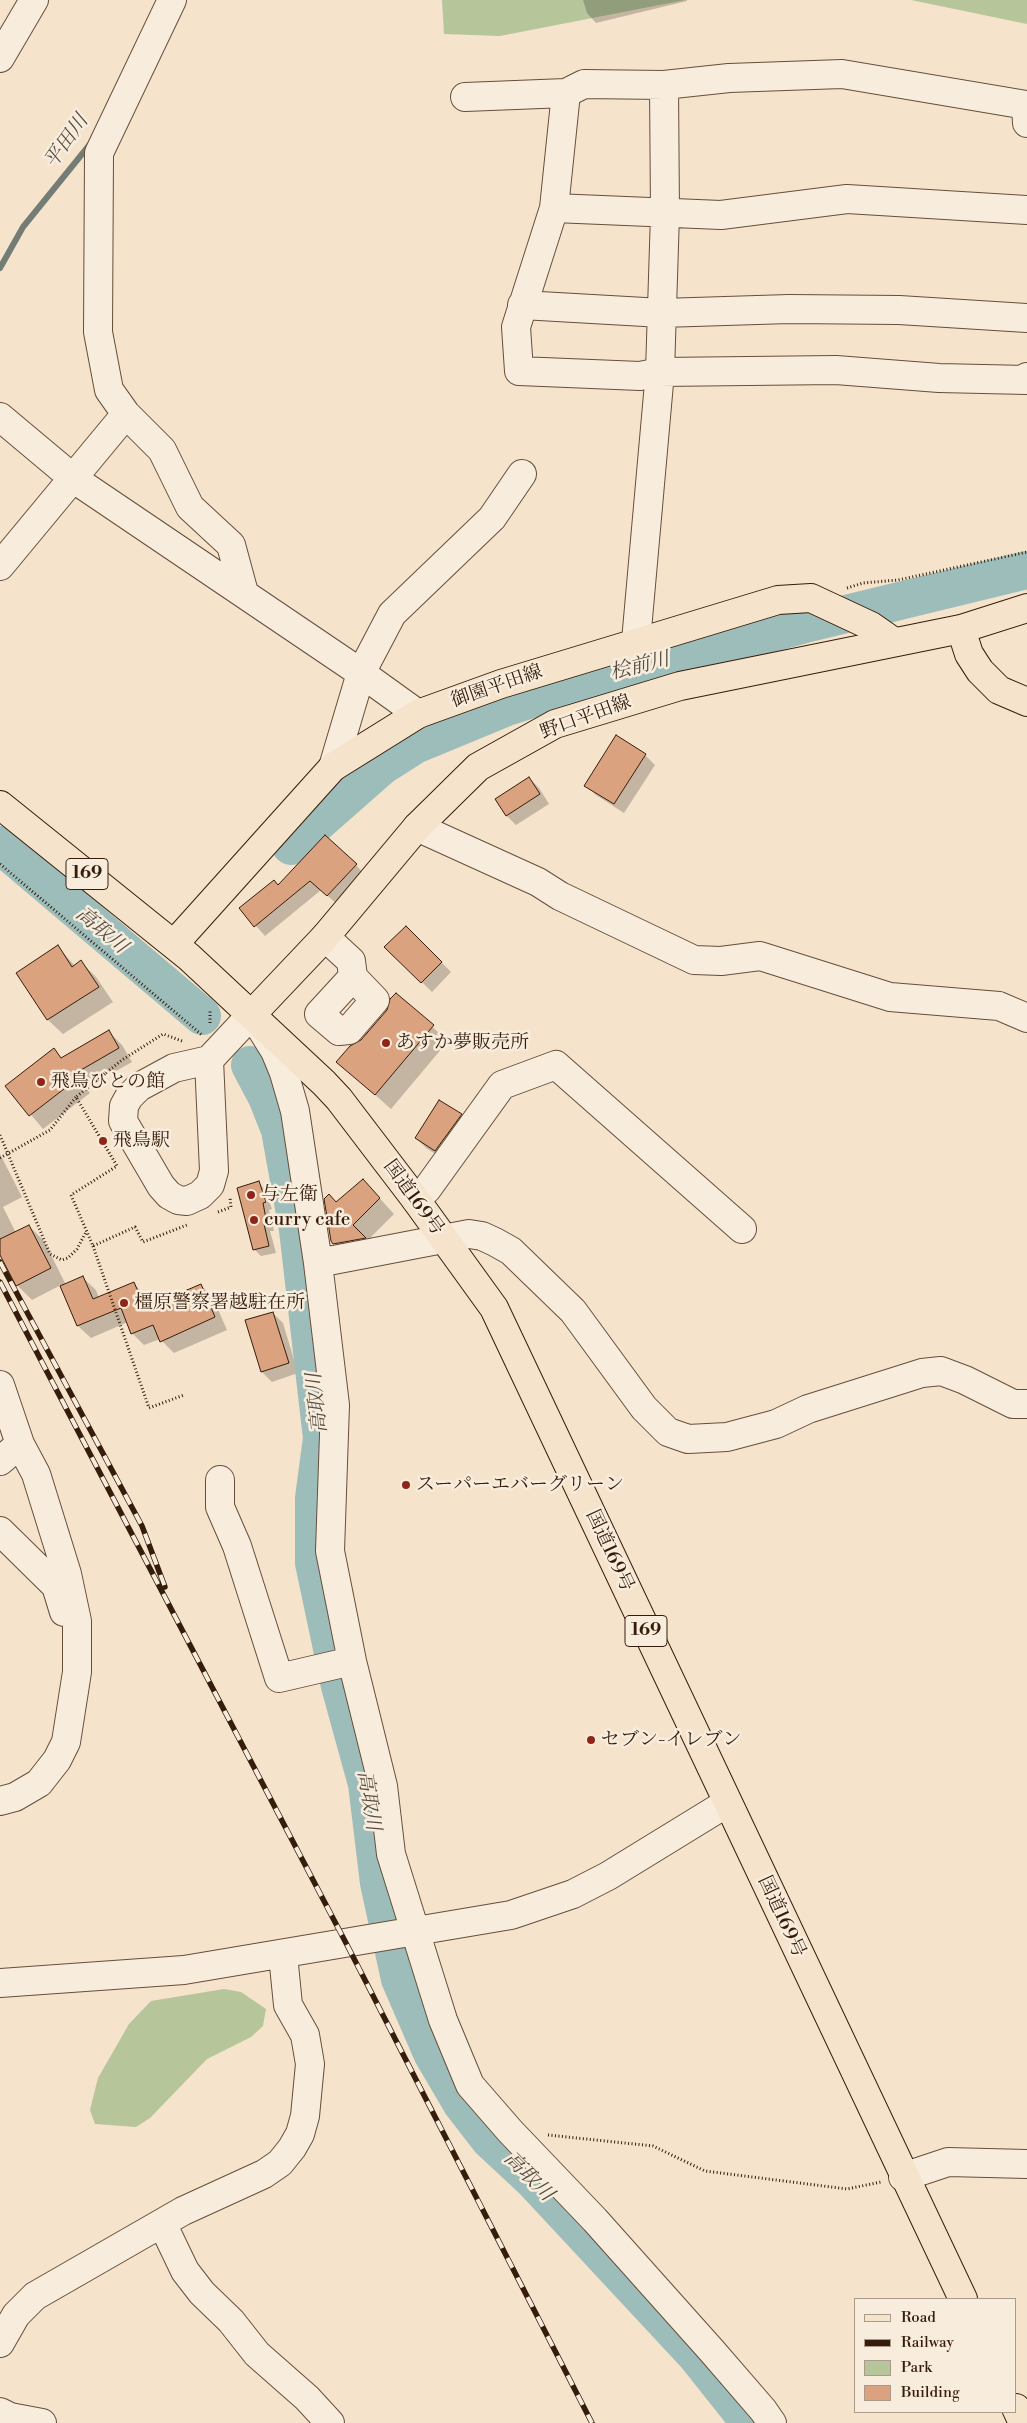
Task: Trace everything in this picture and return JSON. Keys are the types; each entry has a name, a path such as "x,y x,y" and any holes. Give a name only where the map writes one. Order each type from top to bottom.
{"main road":[{"name":"御園平田線","path":"174,944 333,767 418,714 501,684 778,600 817,600"},
{"path":"817,600 871,626 894,642"},
{"name":"野口平田線","path":"252,1014 325,937 417,827 478,767 555,724 680,686 961,630 1027,608"},
{"path":"961,630 970,654 980,672 1000,690 1027,702"},
{"name":"国道169号","path":"0,805 174,944 252,1014 339,1099 416,1200 494,1308 903,2177 963,2298"},
{"path":"1017,2410 1023,2423"}],"street":[{"path":"0,58 34,0"},
{"path":"172,0 99,152 98,332 109,390 126,414 162,450 190,507 231,545 244,594"},
{"path":"465,97 566,93 584,84 664,85 730,78 851,74 1026,105 1027,123"},
{"path":"636,642 660,372 665,214 664,85"},
{"path":"566,93 554,208 516,327 519,371 640,376 660,372 836,370 939,378 1027,380 1027,377"},
{"path":"554,208 721,215 847,199 1027,210"},
{"path":"522,305 662,313 790,309 879,310 1027,318"},
{"path":"0,566 126,414"},
{"path":"0,417 74,479 361,673 418,714"},
{"path":"333,767 361,673 392,614 492,518 522,474"},
{"path":"417,827 538,882 560,896 694,960 721,961 760,956 890,997 999,1006 1027,1018"},
{"path":"325,937 351,961 353,977"},
{"path":"207,1049 214,1171 210,1185 200,1196 187,1201 178,1200 161,1186 123,1121 124,1106 129,1096 139,1087 207,1049 252,1014 275,1051 294,1104 318,1264 334,1405 330,1551 340,1663 383,1786 400,1933 443,2020 470,2084 510,2131 602,2227 750,2395 772,2423"},
{"path":"416,1200 427,1189 502,1085 556,1065 742,1229"},
{"path":"318,1264 468,1234 482,1236 511,1251 573,1311 644,1408 668,1432 688,1439 727,1437 776,1424 808,1410 922,1373 941,1371 965,1380 1013,1404 1027,1404"},
{"path":"0,1385 10,1452 36,1474 67,1574 77,1622 77,1672 66,1742 57,1760 39,1783 15,1797 0,1801"},
{"path":"220,1480 220,1507 237,1546 279,1678 340,1663"},
{"path":"0,1531 56,1586 66,1618 77,1622"},
{"path":"0,1983 184,1970 283,1955 511,1915 573,1894 608,1876 727,1803"},
{"path":"0,2343 16,2315 35,2296 162,2223 264,2174 280,2163 292,2148 300,2134 305,2116 310,2064 309,2048 305,2035 288,2005 283,1955"},
{"path":"903,2177 948,2162 1027,2164"},
{"path":"162,2223 186,2271 202,2293 231,2321 257,2354 307,2398 330,2423"},
{"path":"0,2412 10,2418 42,2423"}],"path":[{"path":"817,600 863,583 898,580 1027,552"},
{"path":"0,864 207,1049"},
{"path":"0,1158 50,1130 76,1097"},
{"path":"0,1135 50,1254 62,1260 68,1258 77,1249 86,1231"},
{"path":"93,1246 149,1408 184,1395"},
{"path":"510,2131 653,2146 705,2171 847,2189 903,2177"}],"green space":[{"path":"442,0 685,0 500,36 444,34"},
{"path":"911,0 1027,0 1027,24"},
{"path":"224,1989 241,1992 266,2009 263,2026 251,2037 207,2059 150,2118 136,2127 95,2124 90,2110 98,2078 129,2024 151,2001"}],"building":[{"path":"616,735 646,754 614,804 584,786"},
{"path":"529,777 540,794 506,816 495,799"},
{"path":"325,835 357,864 327,896 310,881 254,927 239,908 274,880 278,885"},
{"path":"406,926 442,962 421,983 384,947"},
{"path":"58,945 72,967 81,960 99,987 47,1020 16,973"},
{"name":"あすか夢販売所","path":"396,993 434,1025 375,1095 336,1062 350,1046 361,1040 387,1010 390,999"},
{"name":"飛鳥びとの館","path":"109,1030 119,1048 74,1074 77,1079 29,1116 5,1086 54,1048 61,1058"},
{"path":"439,1100 462,1114 435,1151 415,1138"},
{"path":"363,1179 380,1198 353,1225 366,1238 333,1244 324,1199 329,1194 336,1202"},
{"path":"259,1181 266,1202 263,1203 267,1224 264,1224 269,1246 253,1250 237,1188"},
{"path":"29,1225 51,1268 16,1286 0,1255 0,1239"},
{"path":"83,1276 93,1299 134,1282 145,1308 201,1284 215,1317 160,1342 153,1325 131,1334 121,1308 77,1326 60,1286"},
{"path":"273,1312 289,1363 261,1372 245,1320"}],"waterway":[{"name":"平田川","path":"0,268 23,227 91,143"},
{"name":"桧前川","path":"291,846 382,766 415,745 507,707 607,675 1027,570"},
{"name":"高取川","path":"0,845 202,1016"},
{"name":"高取川","path":"250,1065 267,1097 280,1130 298,1230 322,1438 314,1498 314,1563 340,1686 367,1784 379,1883 400,1979 432,2053 462,2104 489,2139 533,2180 695,2354 750,2423"}],"railway":[{"path":"0,1262 142,1526 165,1587"},
{"path":"0,1282 346,1943 592,2423"}],"place":[{"name":"あすか夢販売所","path":"386,1043"},
{"name":"飛鳥びとの館","path":"41,1082"},
{"name":"飛鳥駅","path":"103,1141"},
{"name":"与左衛","path":"251,1195"},
{"name":"curry cafe","path":"254,1220"},
{"name":"橿原警察署越駐在所","path":"124,1303"},
{"name":"スーパーエバーグリーン","path":"406,1485"},
{"name":"セブン-イレブン","path":"591,1740"}]}
